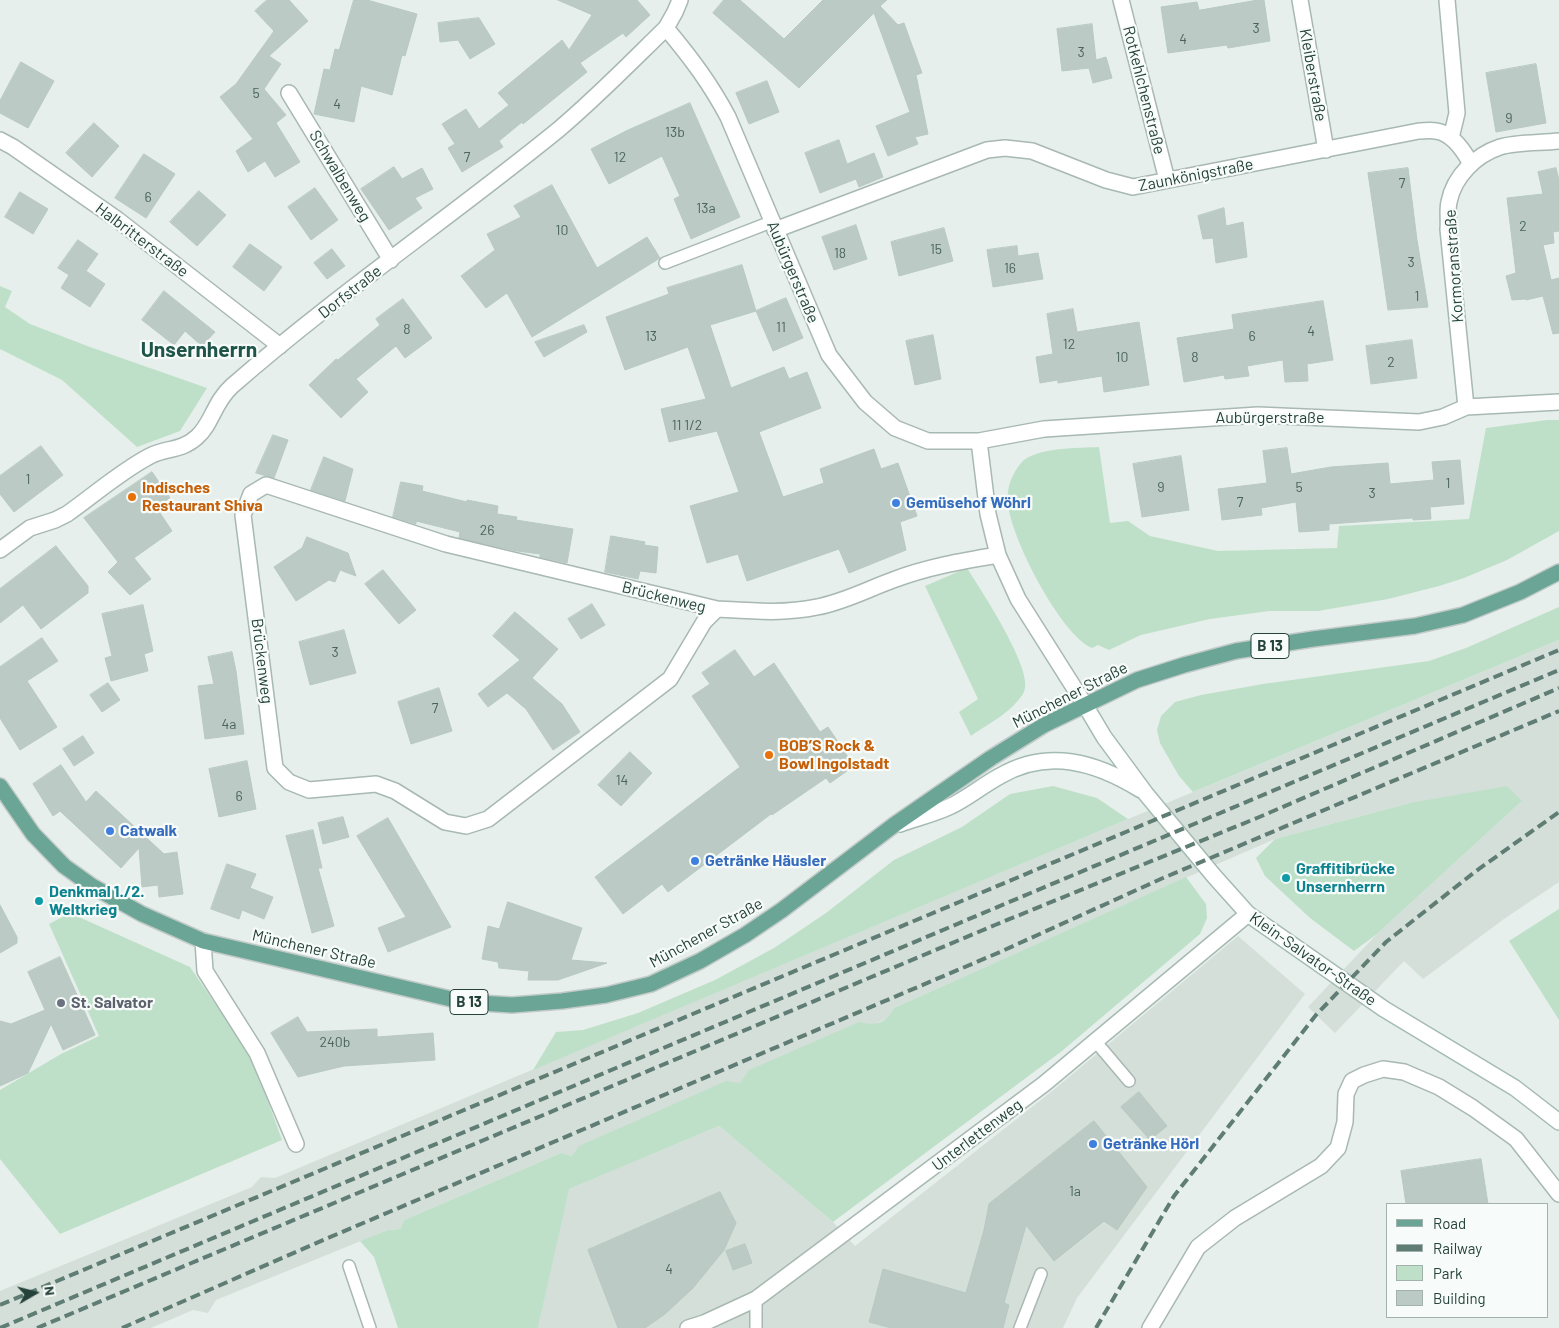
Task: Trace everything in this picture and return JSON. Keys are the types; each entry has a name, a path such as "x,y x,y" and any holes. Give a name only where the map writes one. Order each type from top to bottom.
{"main road":[{"name":"Münchener Straße","path":"0,786 33,834 71,871 92,886 142,914 203,941 464,1002 512,1005 606,995 651,984 745,935 782,910 894,825 1006,748 1044,725 1137,680 1236,651 1415,626 1463,615 1520,592 1559,572"}],"street":[{"name":"Dorfstraße","path":"0,550 30,528 67,514 147,458 164,451 178,449 198,436 205,428 215,406 230,388 280,346 559,129 666,28 680,0"},
{"name":"Rotkehlchenstraße","path":"1121,0 1167,180"},
{"name":"Kleiberstraße","path":"1300,0 1326,150"},
{"path":"1447,0 1458,113 1451,138 1463,151 1471,164"},
{"name":"Aubürgerstraße","path":"666,28 691,57 724,109 829,354 865,402 895,428 928,441 980,442 1044,429 1258,415 1419,422 1443,417 1466,407 1559,402"},
{"name":"Schwalbenweg","path":"289,93 391,260"},
{"name":"Zaunkönigstraße","path":"773,226 987,150 1005,148 1032,150 1106,180 1133,187 1419,131 1437,131 1451,138"},
{"name":"Halbritterstraße","path":"0,140 14,147 118,220 280,346"},
{"name":"Kormoranstraße","path":"1466,407 1448,229 1449,201 1457,180 1471,164 1484,154 1502,147 1559,141"},
{"path":"980,442 988,514 998,555"},
{"name":"Brückenweg","path":"717,610 704,622 670,680 488,820 466,826 445,822 395,791 376,784 309,790 289,782 275,768 243,515 252,494 266,485 446,544 717,610 781,613 818,607 853,597 894,580 950,563 998,555"},
{"name":"Klein-Salvator-Straße","path":"998,555 1018,599 1104,737 1146,794 1248,914 1384,1009 1515,1088 1559,1122"},
{"path":"894,825 950,806 1000,775 1028,764 1045,760 1068,761 1096,767 1111,773 1146,794"},
{"name":"Unterlettenweg","path":"688,1328 704,1323 756,1299 1044,1084 1248,914"},
{"path":"203,941 205,971 257,1052 296,1144"},
{"path":"1150,1328 1198,1247 1235,1218 1321,1166 1338,1148 1345,1122 1346,1094 1352,1081 1364,1074 1383,1069 1404,1072 1439,1087 1473,1108 1516,1139 1559,1194"}],"lane":[{"path":"665,263 773,226"},
{"path":"1096,1042 1129,1080"},
{"path":"349,1266 370,1328"},
{"path":"1020,1328 1041,1274"},
{"path":"756,1299 756,1328"}],"shaded area":[{"path":"1559,640 1559,882 1504,919 1423,979 1404,961 1335,1033 1308,1007 1377,934 1522,801 1410,803 1275,839 894,1008 889,1017 873,1025 572,1156 561,1153 404,1220 400,1229 388,1230 216,1300 208,1313 193,1310 151,1328 0,1328 0,1291 252,1187 261,1177 275,1178"},
{"path":"1238,936 1305,994 1077,1298 1063,1328 538,1328 568,1189 719,1126 833,1222 855,1246 1051,1092"}],"green space":[{"path":"0,286 12,291 5,307 30,324 207,388 180,431 137,447 62,380 0,349"},
{"path":"1559,420 1559,531 1507,560 1464,578 1388,599 1318,611 1269,611 1210,619 1141,635 1109,650 1098,645 1092,648 1079,639 1052,605 1027,561 1011,519 1008,504 1009,487 1015,471 1029,457 1038,453 1059,449 1099,447 1110,523 1128,521 1150,536 1218,551 1337,548 1339,526 1469,519 1486,428"},
{"path":"967,568 994,611 1014,649 1022,667 1025,682 1024,692 1014,705 1000,717 971,736 959,712 978,699 925,586"},
{"path":"1559,607 1559,640 1193,792 1179,776 1160,743 1157,730 1161,716 1175,702 1201,695 1263,684 1429,661 1466,648"},
{"path":"1053,786 1097,798 1128,819 533,1070 556,1032 583,1030 638,1013 715,980 774,948 826,913 894,860 962,827 1010,794"},
{"path":"1507,786 1522,801 1377,934 1354,951 1310,918 1265,876 1256,858 1275,839 1410,803"},
{"path":"1186,877 1206,904 1207,918 1200,934 1062,1051 833,1222 719,1126 569,1189 538,1328 398,1328 374,1257 360,1241 388,1230 400,1229 404,1220 561,1153 572,1156 579,1146 726,1081 740,1083 749,1070 859,1022 875,1024 883,1021 894,1008"},
{"path":"1559,909 1559,1020 1509,941"},
{"path":"70,913 190,967 252,1057 282,1140 60,1234 0,1159 0,1090 61,1054 99,1036 49,924"}],"building":[{"path":"267,0 289,0 308,21 269,56 281,64 264,89 286,115 276,123 300,162 275,177 265,161 248,172 236,151 253,139 220,97 236,84 274,31 255,11"},
{"path":"354,0 367,0 417,14 405,56 402,55 392,95 361,86 354,122 314,114 324,69 330,70 335,49 339,50"},
{"path":"558,0 637,0 650,15 626,37 623,33 580,63 587,72 499,141 503,147 462,172 448,148 455,144 442,124 466,109 479,129 509,105 498,93 562,40 569,50 592,15"},
{"path":"724,0 740,0 784,39 823,0 887,0 880,6 898,25 904,23 922,73 916,75 928,134 915,137 918,144 888,156 876,126 910,112 874,13 799,88 713,13"},
{"path":"1264,0 1270,41 1228,48 1227,45 1168,53 1161,7 1197,2 1199,10"},
{"path":"479,18 495,44 470,59 458,40 440,42 438,23"},
{"path":"1092,24 1096,60 1106,57 1112,78 1093,83 1089,68 1062,71 1057,29"},
{"path":"21,62 54,81 28,128 0,113 0,101"},
{"path":"1536,64 1546,123 1496,132 1486,73"},
{"path":"767,81 779,112 749,124 736,93"},
{"path":"690,103 740,217 691,239 674,199 680,196 662,156 609,184 591,149 626,131"},
{"path":"94,123 119,146 92,177 66,153"},
{"path":"839,140 847,164 874,153 883,177 859,187 856,179 820,193 805,153"},
{"path":"144,154 175,174 146,218 115,198"},
{"path":"394,167 402,179 422,168 433,189 415,198 422,208 389,230 361,189"},
{"path":"1408,168 1428,307 1388,310 1368,173"},
{"path":"1556,168 1559,180 1559,231 1553,232 1554,243 1543,245 1551,280 1559,278 1559,333 1553,334 1543,296 1526,300 1512,300 1506,276 1516,273 1507,198 1543,194 1538,172"},
{"path":"552,185 597,268 647,237 660,258 532,337 507,293 486,308 461,276 495,250 487,234 521,217 514,206"},
{"path":"315,188 338,220 311,240 288,207"},
{"path":"199,191 226,215 197,246 170,222"},
{"path":"20,192 48,209 33,234 5,217"},
{"path":"1224,208 1226,226 1243,222 1247,257 1216,263 1213,238 1203,239 1198,216"},
{"path":"856,225 867,259 834,270 822,237"},
{"path":"944,228 953,261 899,276 891,242"},
{"path":"78,240 98,254 86,271 105,284 90,307 61,288 69,275 58,268"},
{"path":"250,244 282,267 264,291 233,267"},
{"path":"1017,246 1018,256 1038,253 1043,279 993,287 987,250"},
{"path":"332,249 345,266 327,279 314,263"},
{"path":"742,265 756,311 710,325 731,388 784,367 789,379 807,372 821,408 759,432 783,497 824,483 820,469 874,449 881,469 898,463 917,516 900,522 906,550 849,573 839,549 747,581 738,554 707,563 690,506 739,492 717,431 669,442 661,409 706,399 688,347 625,370 606,317 669,294 667,288"},
{"path":"164,291 215,332 202,346 185,331 174,345 142,320"},
{"path":"786,298 803,338 773,351 756,311"},
{"path":"403,299 432,338 405,358 396,346 356,379 368,392 341,418 309,385 336,359 338,360 380,325 376,319"},
{"path":"1323,301 1333,360 1307,364 1308,381 1285,382 1283,360 1247,366 1249,376 1225,379 1224,375 1184,382 1177,338 1234,329 1232,315"},
{"path":"1073,309 1077,332 1139,322 1149,385 1104,392 1102,376 1058,383 1058,380 1040,383 1036,357 1053,354 1047,314"},
{"path":"584,325 587,332 544,357 535,342"},
{"path":"933,335 941,379 915,385 906,341"},
{"path":"1412,340 1417,378 1371,384 1366,346"},
{"path":"273,435 288,440 274,478 256,473"},
{"path":"41,446 63,475 14,512 0,494 0,476"},
{"path":"1287,448 1291,474 1331,467 1388,463 1390,484 1434,480 1432,462 1460,460 1464,504 1430,507 1431,519 1413,520 1413,518 1329,524 1329,530 1299,532 1296,502 1261,508 1262,515 1222,520 1218,489 1267,483 1263,451"},
{"path":"1181,456 1189,510 1142,517 1133,464"},
{"path":"324,457 353,469 345,501 311,490"},
{"path":"152,472 170,498 156,507 172,531 134,558 151,579 130,595 108,572 118,562 84,518"},
{"path":"401,482 423,486 422,491 467,502 467,500 498,506 497,514 517,517 516,520 573,529 567,563 540,557 540,554 517,551 459,538 460,532 416,521 416,524 393,517"},
{"path":"611,536 645,542 644,545 658,547 656,573 640,571 638,579 605,572"},
{"path":"307,537 348,553 356,576 340,570 335,582 329,580 296,601 274,567 302,548"},
{"path":"56,546 88,586 88,593 41,629 23,605 0,623 0,589"},
{"path":"383,570 416,610 399,624 365,584"},
{"path":"592,604 605,625 581,639 568,619"},
{"path":"143,605 153,651 144,654 148,671 111,681 105,658 112,656 102,614"},
{"path":"515,612 558,649 532,678 562,704 580,732 553,750 526,709 507,693 488,707 478,694 520,660 493,636"},
{"path":"344,630 356,673 310,685 299,642"},
{"path":"42,638 58,661 27,681 57,727 20,750 0,718 0,667"},
{"path":"735,650 754,677 774,663 820,732 828,727 854,766 830,783 826,778 771,814 668,892 662,884 623,914 595,877 740,767 692,696 710,684 702,673"},
{"path":"232,652 244,734 205,739 198,686 214,684 208,657"},
{"path":"108,683 120,700 102,712 90,695"},
{"path":"439,688 452,731 411,744 398,702"},
{"path":"83,736 94,753 74,766 63,749"},
{"path":"630,752 652,773 621,806 598,785"},
{"path":"247,761 256,809 219,817 209,769"},
{"path":"61,765 86,802 96,791 164,854 177,852 183,894 159,897 158,885 142,887 139,848 121,868 60,811 53,816 33,784"},
{"path":"343,817 349,837 323,844 318,823"},
{"path":"388,818 451,927 388,952 378,928 406,917 357,836"},
{"path":"313,830 322,868 318,868 334,926 312,933 286,836"},
{"path":"227,864 256,874 250,888 273,897 264,919 242,910 239,919 211,909"},
{"path":"508,902 582,928 571,960 607,963 558,980 528,980 529,971 499,968 498,962 482,959 488,926 499,929"},
{"path":"0,905 17,937 17,943 0,953"},
{"path":"60,957 95,1035 63,1050 51,1024 28,1073 0,1086 0,1021 11,1024 45,1010 28,972"},
{"path":"298,1017 307,1032 377,1029 377,1037 433,1033 435,1060 344,1066 298,1077 271,1033"},
{"path":"1139,1092 1167,1126 1150,1140 1121,1107"},
{"path":"1094,1121 1147,1187 1117,1230 1104,1221 1054,1261 1026,1225 1004,1303 1009,1305 1003,1328 891,1328 869,1322 883,1269 966,1293 984,1230 989,1204"},
{"path":"1481,1159 1488,1203 1406,1203 1401,1171"},
{"path":"720,1192 736,1223 724,1250 693,1288 665,1314 645,1328 618,1328 588,1250"},
{"path":"745,1244 752,1263 733,1270 726,1251"}],"railway":[{"path":"0,1305 1559,650"},
{"path":"0,1328 1559,670"},
{"path":"37,1328 995,925 1257,818 1559,688"},
{"path":"122,1328 328,1238 1000,952 1163,878 1559,711"},
{"path":"1096,1328 1174,1196 1316,1015 1386,942 1476,871 1559,812"}],"place":[{"name":"Indisches Restaurant Shiva","path":"132,497"},
{"name":"Gemüsehof Wöhrl","path":"896,503"},
{"name":"BOB’S Rock & Bowl Ingolstadt","path":"769,755"},
{"name":"Catwalk","path":"110,831"},
{"name":"Getränke Häusler","path":"695,861"},
{"name":"Graffitibrücke Unsernherrn","path":"1286,878"},
{"name":"Denkmal 1./2. Weltkrieg","path":"39,901"},
{"name":"St. Salvator","path":"61,1003"},
{"name":"Getränke Hörl","path":"1093,1144"}],"district":[{"name":"Unsernherrn","path":"199,350"}]}
